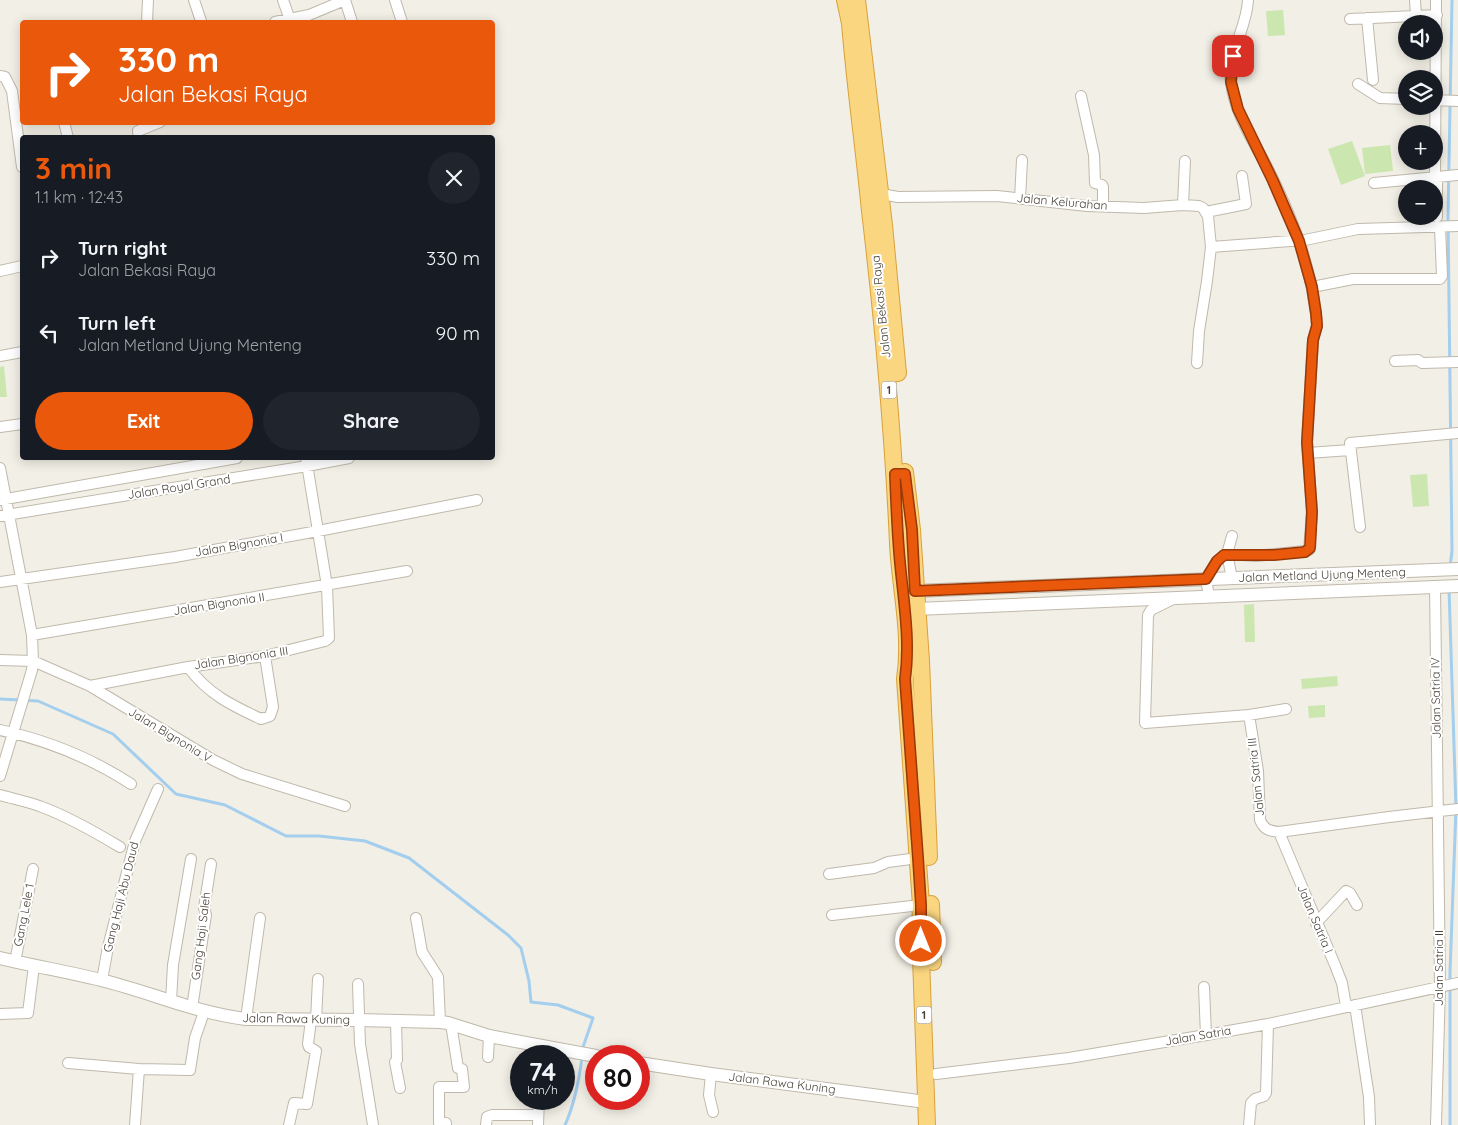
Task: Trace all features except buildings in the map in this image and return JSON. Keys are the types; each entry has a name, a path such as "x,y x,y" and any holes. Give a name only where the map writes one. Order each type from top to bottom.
{"highway":[{"name":"Jalan Bekasi Raya","path":"845,0 855,22 880,194 896,342 900,474 899,552 904,598 907,662 905,679 921,905 920,930 927,1125"},
{"name":"Jalan Bekasi Raya","path":"858,0 855,22 889,385 900,474 912,530 929,863 938,1125"}],"street":[{"path":"147,20 148,0"},
{"path":"194,0 199,20"},
{"path":"283,0 290,20 318,12 345,0 351,20"},
{"path":"395,0 401,20"},
{"path":"1209,596 1206,579 1217,561 1227,554 1256,556 1305,552 1309,550 1312,512 1308,453 1313,340 1317,326 1312,287 1299,241 1273,181 1244,124 1231,82 1231,62 1244,22 1248,0"},
{"path":"1415,0 1416,15"},
{"path":"1436,0 1436,15"},
{"path":"1350,18 1398,17"},
{"path":"1367,18 1373,80"},
{"path":"0,76 8,80 18,101 20,135"},
{"path":"1358,84 1380,98 1398,99"},
{"path":"1081,96 1094,155 1095,183 1103,187 1103,206"},
{"path":"1443,100 1456,101"},
{"path":"1436,115 1437,180"},
{"path":"139,135 138,131 153,125"},
{"path":"1020,199 1022,160"},
{"path":"1183,205 1185,161"},
{"path":"1374,183 1456,175"},
{"path":"1197,363 1199,331 1208,281 1211,247 1206,212 1246,204 1242,176"},
{"name":"Jalan Kelurahan","path":"880,194 898,197 997,196 1071,205 1144,208 1183,205 1200,206 1206,212"},
{"path":"1443,224 1456,226"},
{"path":"1211,247 1299,241 1358,229 1424,225"},
{"path":"1312,287 1353,279 1440,279 1442,276 1440,225"},
{"path":"0,270 20,266"},
{"path":"0,356 20,352"},
{"path":"1395,361 1418,360 1422,363 1455,362"},
{"path":"0,427 20,424"},
{"path":"1360,528 1350,450 1351,442 1456,433"},
{"path":"1308,453 1350,450"},
{"name":"Jalan Royal Grand","path":"2,500 226,460"},
{"name":"Jalan Royal Grand","path":"4,515 306,462 328,460"},
{"name":"Jalan Bignonia III","path":"90,686 188,667 266,656 325,641 329,638 327,586 306,462"},
{"path":"0,468 4,515 32,635 33,661 0,776"},
{"name":"Jalan Bignonia I","path":"0,582 175,557 477,500"},
{"path":"1232,536 1227,554 1232,578"},
{"name":"Jalan Metland Ujung Menteng","path":"915,591 1458,569"},
{"name":"Jalan Bignonia II","path":"32,635 407,571"},
{"name":"Jalan Satria IV","path":"1436,586 1440,811"},
{"name":"Jalan Metland Ujung Menteng","path":"916,608 1458,586"},
{"path":"1175,597 1151,610 1148,615 1145,723 1249,715 1286,709"},
{"path":"188,667 198,681 216,696 233,706 265,719 270,716 273,707 266,656"},
{"name":"Jalan Bignonia V","path":"0,660 33,661 90,686 213,760 242,774 345,806"},
{"name":"Jalan Satria III","path":"1249,715 1258,771 1260,820 1265,828 1279,832"},
{"path":"0,730 13,732 100,764 131,784"},
{"name":"Gang Haji Abu Daud","path":"102,980 108,947 135,841 158,789"},
{"path":"0,795 40,806 59,814 120,846"},
{"path":"1279,832 1456,810"},
{"name":"Jalan Satria II","path":"1436,1125 1441,987 1440,811"},
{"name":"Jalan Satria I","path":"1279,832 1335,965 1350,1006 1369,1097 1370,1125"},
{"path":"829,874 874,868 888,862 918,858"},
{"path":"171,1001 173,965 191,859"},
{"name":"Gang Haji Saleh","path":"139,1068 190,1070 198,1010 206,915 204,908 211,864"},
{"name":"Gang Lele 1","path":"15,962 33,869"},
{"path":"1316,923 1346,891 1350,893 1357,905"},
{"path":"832,915 921,905"},
{"path":"246,1019 260,918"},
{"path":"416,918 422,952 438,977 445,1023 458,1068 462,1069 464,1087 439,1087 439,1123 446,1123 446,1125"},
{"name":"Jalan Rawa Kuning","path":"0,958 102,980 198,1010 246,1019 445,1023 521,1045"},
{"path":"0,1014 28,1013 34,966"},
{"path":"289,1125 294,1103 307,1104 316,1050 309,1047 308,1044 318,979"},
{"name":"Jalan Satria","path":"936,1074 1068,1058 1206,1035 1268,1024 1458,983"},
{"path":"358,984 360,1044 373,1125"},
{"path":"1204,987 1206,1035"},
{"path":"396,1021 397,1060 395,1062 400,1088"},
{"path":"1249,1125 1251,1103 1266,1093 1268,1024"},
{"path":"488,1057 489,1036"},
{"path":"68,1063 139,1068 135,1125"},
{"name":"Jalan Rawa Kuning","path":"650,1065 926,1102"},
{"path":"711,1074 709,1095 713,1112"},
{"path":"486,1125 487,1117 492,1114 538,1120"}],"green space":[{"path":"1283,10 1285,35 1268,36 1266,11"},
{"path":"1352,141 1365,176 1341,185 1328,149"},
{"path":"1390,145 1393,171 1365,174 1362,148"},
{"path":"4,366 7,397 0,397 0,367"},
{"path":"1427,474 1429,506 1413,507 1410,475"},
{"path":"1254,604 1255,642 1245,642 1244,605"},
{"path":"1337,676 1338,686 1302,689 1301,679"},
{"path":"1325,705 1325,717 1309,718 1308,706"}],"waterway":[{"path":"1450,567 1452,551 1448,216 1452,0"},
{"path":"1449,588 1456,808 1450,972 1450,1125"},
{"path":"0,699 38,701 113,734 176,794 225,805 286,836 319,836 365,841 409,858 508,935 521,948 529,981 531,1002 558,1005 593,1018 582,1050"},
{"path":"565,1125 576,1092 582,1057"}],"route":[{"path":"921,941 921,905 905,679 907,662 904,598 899,552 895,474 905,474 912,530 915,591 1206,579 1217,561 1227,554 1274,555 1305,552 1310,548 1312,496 1307,442 1313,340 1317,326 1312,287 1299,241 1273,181 1238,109 1230,72 1233,56"}]}
